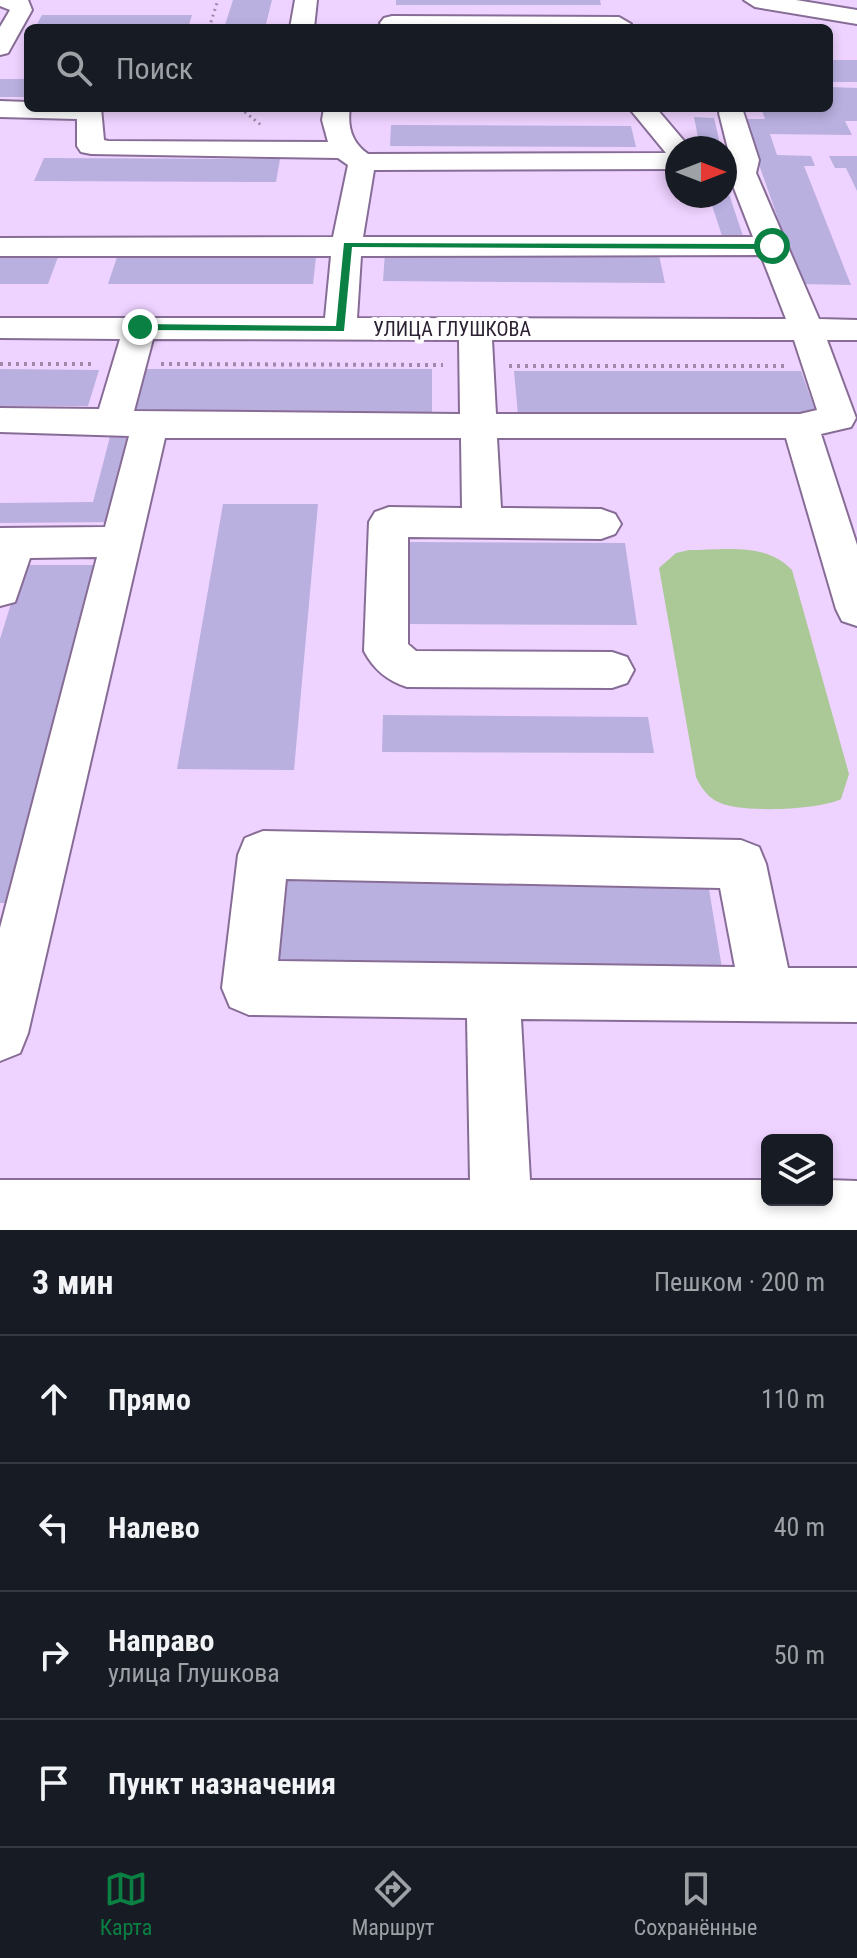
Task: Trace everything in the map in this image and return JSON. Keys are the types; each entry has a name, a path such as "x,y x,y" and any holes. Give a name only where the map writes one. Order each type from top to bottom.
{"street":[{"path":"0,48 21,10 19,4 4,0"},
{"path":"303,24 306,0"},
{"path":"614,0 619,24"},
{"path":"755,0 857,17"},
{"path":"392,23 468,24"},
{"path":"0,109 24,110"},
{"path":"90,112 91,146 108,149 665,161"},
{"path":"336,112 335,120 353,156 340,329"},
{"path":"645,112 666,136"},
{"path":"732,113 745,160 737,166"},
{"path":"0,420 131,424 800,426 847,418 819,366 772,246 737,174"},
{"path":"0,247 772,246"},
{"path":"0,1033 12,938 124,542 131,424 130,364 140,327"},
{"name":"УЛИЦА ГЛУШКОВА","path":"0,328 340,329 476,347 857,330"},
{"path":"476,347 482,523"},
{"path":"800,426 846,543 857,609"},
{"path":"601,524 389,522 386,651 407,669 612,670"},
{"path":"0,590 7,543 124,542"},
{"path":"767,995 741,864 263,855 249,988 493,992 767,995 857,995"},
{"path":"493,992 502,1220"},
{"path":"0,1210 502,1220 857,1211"}],"path":[{"path":"210,24 218,0"},
{"path":"0,364 130,364 476,347 819,366"}],"green space":[{"path":"689,550 757,551 782,561 792,570 849,774 841,799 798,808 742,808 716,801 700,784 696,777 659,568 676,553"}],"building":[{"path":"233,0 272,0 266,24 225,24"},
{"path":"396,0 600,0 601,5 396,5"},
{"path":"42,15 192,15 189,24 37,24"},
{"path":"833,60 857,60 857,82 833,82"},
{"path":"0,79 24,79 24,97 0,97"},
{"path":"833,87 857,88 857,121 845,121 852,135 770,134 777,155 811,156 815,166 804,166 851,285 801,284 743,119 765,119 762,112 833,112"},
{"path":"694,117 714,118 718,136 698,136"},
{"path":"391,125 631,126 636,147 390,146"},
{"path":"829,156 857,156 857,191 846,168 835,168"},
{"path":"44,158 280,159 276,182 34,181"},
{"path":"713,208 734,208 745,242 724,242"},
{"path":"385,253 659,255 665,283 383,281"},
{"path":"58,257 48,284 0,284 0,258"},
{"path":"117,257 316,257 313,284 108,284"},
{"path":"0,369 99,370 88,406 0,406"},
{"path":"144,369 432,369 432,414 132,415"},
{"path":"514,371 801,371 817,415 518,415"},
{"path":"111,433 134,433 112,522 0,523 0,503 93,502"},
{"path":"223,504 318,504 294,770 177,769"},
{"path":"410,542 625,543 637,625 409,624"},
{"path":"23,565 99,565 12,903 0,903 0,639"},
{"path":"383,715 648,717 654,753 382,752"},
{"path":"284,875 707,877 722,968 275,965"}],"route":[{"path":"140,327 340,329 347,245 772,246"}]}
